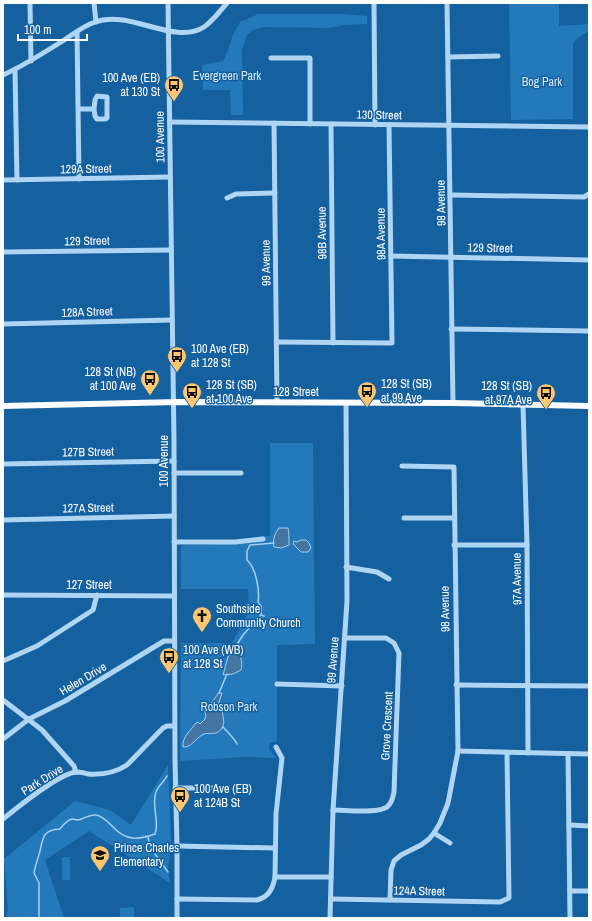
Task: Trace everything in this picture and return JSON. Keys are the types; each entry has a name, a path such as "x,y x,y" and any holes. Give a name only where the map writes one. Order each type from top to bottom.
{"main road":[{"name":"128 Street","path":"3,406 173,402 453,403 589,406"}],"street":[{"path":"30,3 31,61"},
{"path":"94,3 96,22"},
{"name":"100 Avenue","path":"168,3 174,461 174,726 177,918"},
{"path":"3,75 31,61 77,32 96,22 121,19 169,32 191,32 209,24 227,3"},
{"path":"374,3 375,124"},
{"name":"98 Avenue","path":"447,3 453,403"},
{"path":"77,32 79,179"},
{"path":"448,57 498,56"},
{"path":"271,58 310,58 310,124"},
{"path":"15,70 17,180"},
{"path":"96,96 106,98 107,118 97,119 94,109 96,96"},
{"path":"79,109 94,109"},
{"name":"130 Street","path":"170,122 589,127"},
{"name":"99 Avenue","path":"274,123 278,403"},
{"name":"98B Avenue","path":"331,124 333,343"},
{"name":"98A Avenue","path":"333,343 392,343 389,125"},
{"name":"129A Street","path":"3,180 170,177"},
{"path":"227,198 236,194 275,193"},
{"path":"450,195 584,197 589,194"},
{"name":"129 Street","path":"3,252 171,250"},
{"name":"129 Street","path":"391,256 589,260"},
{"name":"128A Street","path":"3,324 172,320"},
{"path":"452,329 589,331"},
{"path":"277,342 333,343"},
{"name":"99 Avenue","path":"330,918 333,810 345,638 346,403"},
{"name":"97A Avenue","path":"523,405 527,545 528,753"},
{"name":"127B Street","path":"3,464 174,461"},
{"name":"98 Avenue","path":"402,466 454,467 458,752 448,803 445,813 434,833"},
{"path":"174,473 241,473"},
{"name":"127A Street","path":"3,520 174,516"},
{"path":"404,518 454,518"},
{"path":"174,542 235,542 264,539"},
{"path":"454,545 527,545"},
{"path":"346,567 378,572 389,579"},
{"name":"127 Street","path":"3,595 174,596"},
{"path":"3,661 37,646 93,610 96,595"},
{"name":"Grove Crescent","path":"333,810 373,810 384,808 390,804 394,792 399,653 394,643 386,638 345,638"},
{"name":"Helen Drive","path":"3,739 29,718 66,701 164,641 174,641"},
{"path":"277,684 342,686"},
{"path":"456,684 589,686"},
{"path":"3,700 29,718 48,736 74,766 76,772"},
{"name":"Park Drive","path":"3,819 56,781 76,772 102,774 121,769 127,765 163,728 167,726 174,726"},
{"path":"177,899 260,899 266,897 271,891 275,876 274,848 276,814 282,758 276,747"},
{"path":"458,752 589,754"},
{"name":"124A Street","path":"331,899 500,902 509,898 507,753"},
{"path":"568,754 570,918"},
{"path":"176,788 217,788"},
{"path":"569,825 589,826"},
{"path":"390,900 391,870 394,861 401,855 421,845 434,833 450,843"},
{"path":"177,846 274,848"},
{"path":"275,876 331,877"},
{"path":"570,891 589,891"}],"green space":[{"name":"Bog Park","path":"509,3 559,3 559,26 589,24 589,31 580,36 573,44 573,119 511,120"},
{"name":"Evergreen Park","path":"258,14 343,14 367,16 367,24 343,25 331,28 264,27 253,30 247,35 242,50 243,115 231,115 230,90 203,90 202,65 223,61 233,34 240,22"},
{"name":"Robson Park","path":"270,443 313,443 315,644 277,645 277,741 270,743 269,747 270,751 277,758 244,757 180,761 181,643 232,643 249,611 248,589 181,589 181,547 184,545 253,543 253,537 270,536"},
{"path":"168,765 171,846 168,869 170,883 89,831 45,860 64,918 6,918 8,909 4,859 75,801 110,810 131,825"},
{"path":"62,857 70,857 70,880 62,880"},
{"path":"134,907 134,918 120,918 120,908"}],"shaded area":[{"path":"279,528 288,528 289,531 289,545 281,548 274,547 273,545 274,537"},
{"path":"306,540 309,543 311,548 308,552 301,552 293,544 294,541 297,542"},
{"path":"238,642 242,663 241,670 233,674 223,675 228,657 236,649"},
{"path":"218,693 222,693 218,705 219,709 222,709 224,721 222,728 220,731 215,733 204,734 191,745 183,747 187,734 196,723 198,722 200,724 205,719 206,715 204,710 208,710"}],"waterway":[{"path":"264,616 261,615 261,606 258,602 257,580 253,568 247,560 247,551 250,545 274,543"},
{"path":"238,643 243,635 261,615"},
{"path":"219,693 227,674"},
{"path":"223,727 237,744"},
{"path":"39,918 39,883 34,873 45,835 50,831 60,829 65,823 72,819 78,820 93,815 103,818 118,832 128,837 138,838 155,834 157,824 154,803 155,798 157,790 167,776"},
{"path":"148,837 150,847 168,872"}],"place":[{"name":"100 Ave (EB) at 130 St","path":"174,102"},
{"name":"100 Ave (EB) at 128 St","path":"177,373"},
{"name":"128 St (NB) at 100 Ave","path":"150,396"},
{"name":"128 St (SB) at 99 Ave","path":"367,408"},
{"name":"128 St (SB) at 100 Ave","path":"192,409"},
{"name":"128 St (SB) at 97A Ave","path":"546,410"},
{"name":"Southside Community Church","path":"202,633"},
{"name":"100 Ave (WB) at 128 St","path":"169,674"},
{"name":"100 Ave (EB) at 124B St","path":"180,813"},
{"name":"Prince Charles Elementary","path":"100,872"}]}
